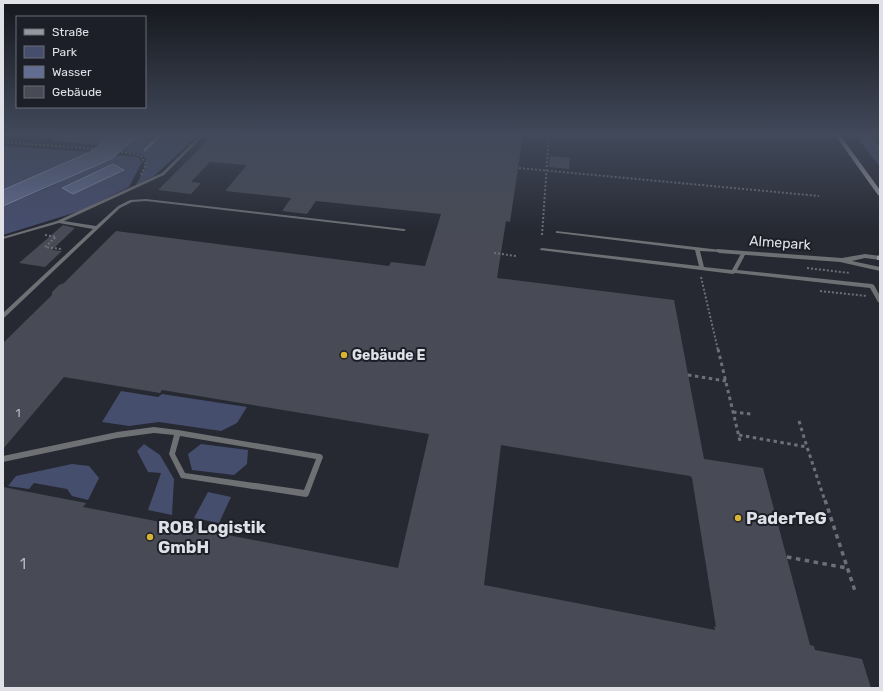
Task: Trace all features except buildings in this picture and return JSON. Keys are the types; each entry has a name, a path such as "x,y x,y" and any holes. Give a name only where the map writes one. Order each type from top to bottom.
{"main road":[{"path":"861,167 880,194"}],"street":[{"name":"Almepark","path":"719,251 840,260 880,269"},
{"name":"Almepark","path":"840,260 865,256 880,257"}],"lane":[{"path":"3,238 59,222 135,188 163,174 170,167"},
{"path":"3,316 119,207 131,202 146,200 404,230"},
{"path":"59,222 97,228"},
{"path":"558,232 719,251"},
{"path":"542,249 733,272 872,286 880,301"},
{"path":"698,249 702,268"},
{"path":"733,272 744,253"},
{"path":"3,459 118,435 154,430 178,433 320,457 306,494 183,476 172,454 178,433"}],"path":[{"path":"135,188 145,167"},
{"path":"520,167 819,196"},
{"path":"542,235 546,170"},
{"path":"494,253 516,256"},
{"path":"701,277 740,441"},
{"path":"688,375 726,381"},
{"path":"733,412 751,414"},
{"path":"799,420 855,591"},
{"path":"739,435 807,447"},
{"path":"787,557 847,568"}],"green space":[{"path":"3,167 55,167 3,190"},
{"path":"90,167 106,167 63,187 123,169 119,167 139,167 129,187 80,211 3,235 3,206 47,188"},
{"path":"163,167 154,176 136,185 145,168"},
{"path":"121,391 158,397 162,394 247,407 237,423 221,431 159,422 129,426 102,422"},
{"path":"144,444 160,455 174,479 172,515 148,510 161,473 148,472 137,451"},
{"path":"201,444 248,450 247,464 234,475 192,470 188,454"},
{"path":"72,464 89,466 99,478 88,500 72,496 67,489 34,483 29,489 8,486 16,476"},
{"path":"208,492 231,497 219,523 194,518"}],"water":[{"path":"55,167 92,167 3,206 3,190"},
{"path":"106,167 119,167 124,170 73,194 62,188"}],"place":[{"name":"Gebäude E","path":"344,355"},
{"name":"PaderTeG","path":"738,518"},
{"name":"ROB Logistik GmbH","path":"150,537"}]}
